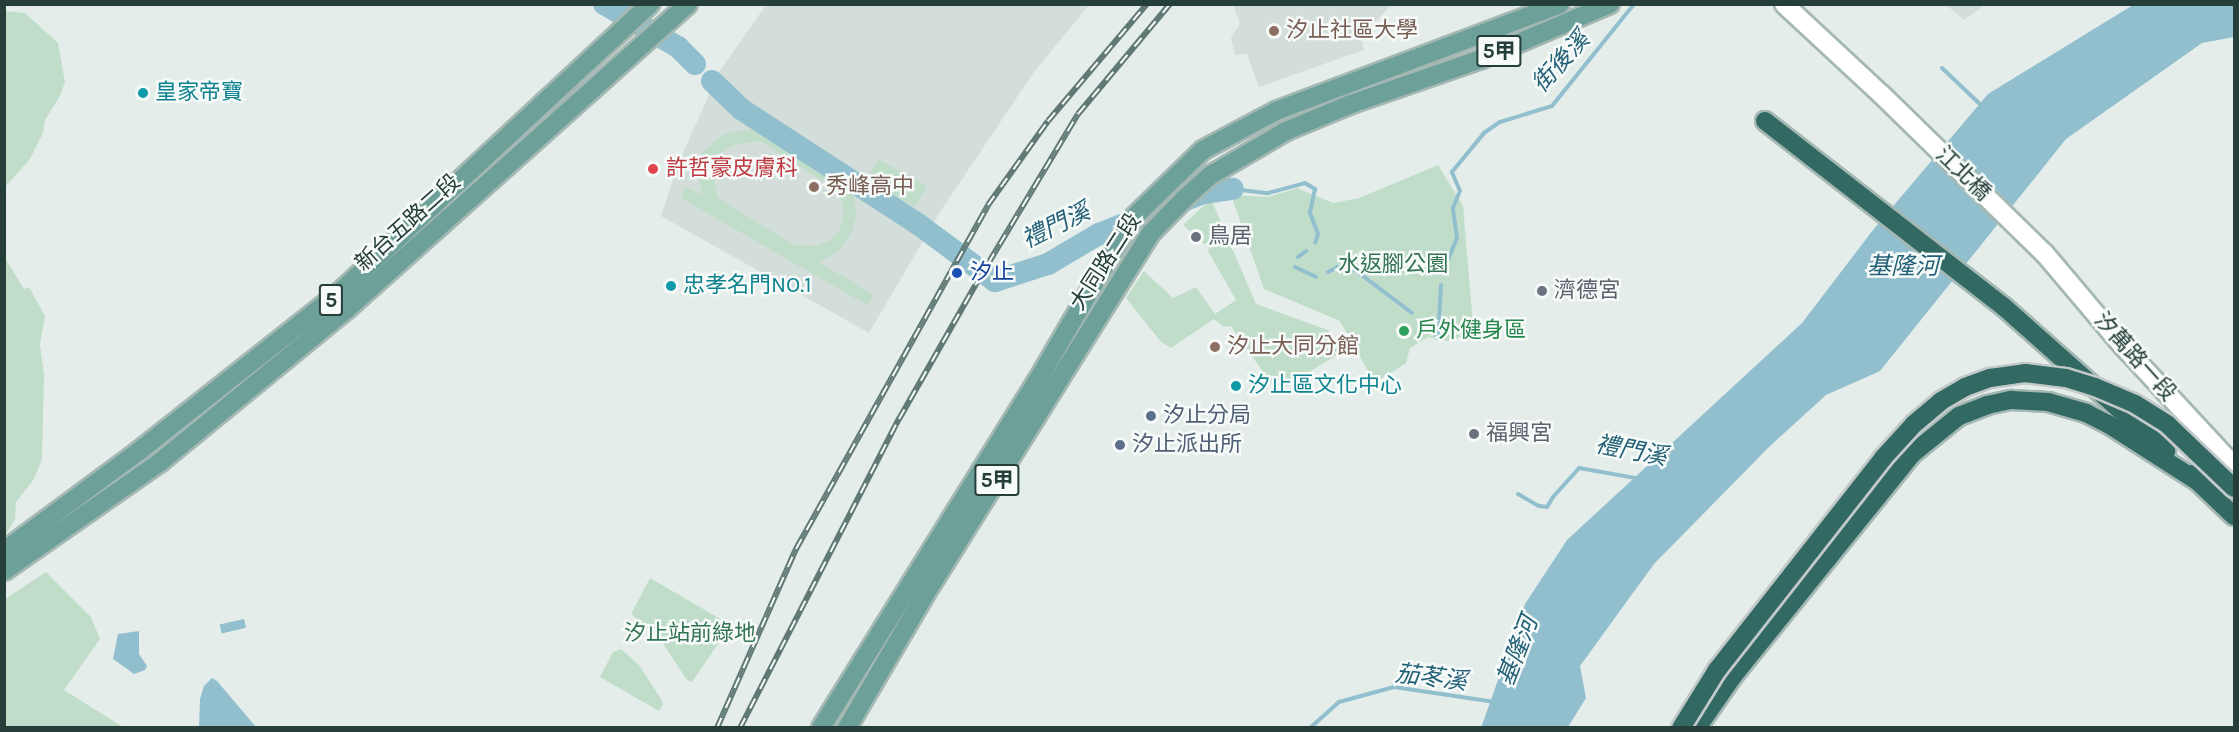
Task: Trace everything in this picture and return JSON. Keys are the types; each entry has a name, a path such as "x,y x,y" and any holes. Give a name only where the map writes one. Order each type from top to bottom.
{"highway":[{"path":"1765,121 2004,307 2155,440 2235,516"},
{"path":"1681,728 1717,670 1883,458 1914,424 1941,401 1965,387 1990,378 2025,373 2066,378 2095,387 2135,404 2168,425 2235,488"},
{"path":"1697,728 1733,676 1912,454 1959,416 1987,405 2011,400 2048,402 2086,413 2108,424 2197,481"}],"main road":[{"name":"新台五路二段","path":"4,551 139,451 339,293 650,4"},
{"name":"新台五路二段","path":"4,571 160,462 347,309 688,4"},
{"name":"大同路二段","path":"821,728 1039,378 1132,219 1203,150 1276,111 1560,4"},
{"name":"大同路二段","path":"847,728 924,596 1150,234 1184,199 1211,175 1286,131 1481,59 1610,4"},
{"path":"1380,72 1387,92"},
{"path":"1132,219 1150,234"}],"street":[{"name":"江北橋","path":"1784,4 2037,246"},
{"name":"汐萬路一段","path":"2037,246 2122,345 2235,466"}],"shaded area":[{"name":"秀峰高中","path":"766,5 1089,5 1034,72 940,212 869,333 661,216 679,162 719,72"},
{"path":"1233,5 1391,5 1375,22 1359,30 1364,50 1259,87 1247,54 1235,55 1231,38 1240,24"},
{"path":"1946,5 1985,5 1964,20"}],"green space":[{"path":"5,11 25,13 58,43 65,82 60,96 45,120 43,133 30,159 5,187"},
{"path":"762,129 842,178 850,187 855,201 856,218 851,233 837,253 819,262 874,295 867,305 681,198 685,187 703,195 697,173 698,162 703,152 724,134","holes":["760,141 835,189 843,205 843,218 839,231 830,240 817,246 793,245 718,198 713,174 721,153 733,145"]},
{"path":"878,159 927,186 915,207 866,180"},
{"name":"水返腳公園","path":"1438,165 1463,206 1473,324 1465,335 1448,341 1428,337 1410,348 1406,363 1375,383 1340,321 1264,289 1231,195 1268,197 1297,188 1333,203 1359,198"},
{"path":"1211,199 1256,304 1328,330 1340,353 1277,392 1231,326 1224,327 1214,319 1171,348 1161,342 1126,298 1144,271 1173,298 1196,287 1215,314 1236,300 1208,251 1209,248 1183,225"},
{"path":"5,258 24,289 29,287 45,316 40,345 44,375 42,459 34,479 16,502 15,519 5,536"},
{"path":"46,572 91,617 100,639 64,690 123,727 5,727 5,599"},
{"name":"汐止站前綠地","path":"650,578 731,625 692,682 687,680 662,642 631,614"},
{"name":"汐止站前綠地","path":"621,649 639,665 661,699 663,704 659,711 600,677 613,652"}],"water":[{"name":"基隆河","path":"2133,5 2234,5 2234,37 2202,43 2066,139 1880,371 1826,395 1770,446 1654,564 1580,666 1586,698 1568,727 1481,728 1525,604 1567,540 1802,323 1873,230 1988,94"},
{"path":"244,619 246,628 222,633 220,625"},
{"path":"139,631 139,654 147,666 145,670 134,674 113,659 118,634"},
{"path":"212,678 256,727 199,727 200,699 204,686"}],"pier":[{"path":"1945,141 2013,207 1999,222 1930,156"}],"waterway":[{"name":"禮門溪","path":"604,4 678,47 695,64"},
{"name":"街後溪","path":"1448,260 1457,238 1453,208 1460,191 1452,172 1484,133 1500,122 1552,106 1634,4"},
{"path":"1942,68 1983,107"},
{"name":"禮門溪","path":"712,81 741,109 918,224 995,281 1048,264 1099,234 1203,193 1233,189"},
{"name":"禮門溪","path":"1233,189 1268,193 1305,183 1315,189 1310,213 1318,234 1315,243"},
{"name":"禮門溪","path":"1298,257 1306,251"},
{"name":"禮門溪","path":"1295,267 1316,277"},
{"name":"禮門溪","path":"1328,272 1338,267 1355,270 1412,313"},
{"path":"1438,338 1441,285"},
{"name":"禮門溪","path":"1423,321 1438,338"},
{"name":"禮門溪","path":"1518,494 1539,506 1547,507 1579,468 1641,479"},
{"name":"茄苳溪","path":"1310,728 1339,702 1394,687 1495,702"}],"railway":[{"path":"717,728 796,549 988,205 1048,121 1147,4"},
{"path":"740,728 899,419 977,282 1078,114 1170,4"}],"place":[{"name":"汐止社區大學","path":"1274,31"},
{"name":"皇家帝寶","path":"143,93"},
{"name":"許哲豪皮膚科","path":"653,169"},
{"name":"秀峰高中","path":"814,187"},
{"name":"鳥居","path":"1196,237"},
{"name":"汐止","path":"957,273"},
{"name":"忠孝名門NO.1","path":"671,286"},
{"name":"濟德宮","path":"1542,291"},
{"name":"戶外健身區","path":"1404,331"},
{"name":"汐止大同分館","path":"1215,347"},
{"name":"汐止區文化中心","path":"1236,386"},
{"name":"汐止分局","path":"1151,416"},
{"name":"福興宮","path":"1474,434"},
{"name":"汐止派出所","path":"1120,445"}]}
